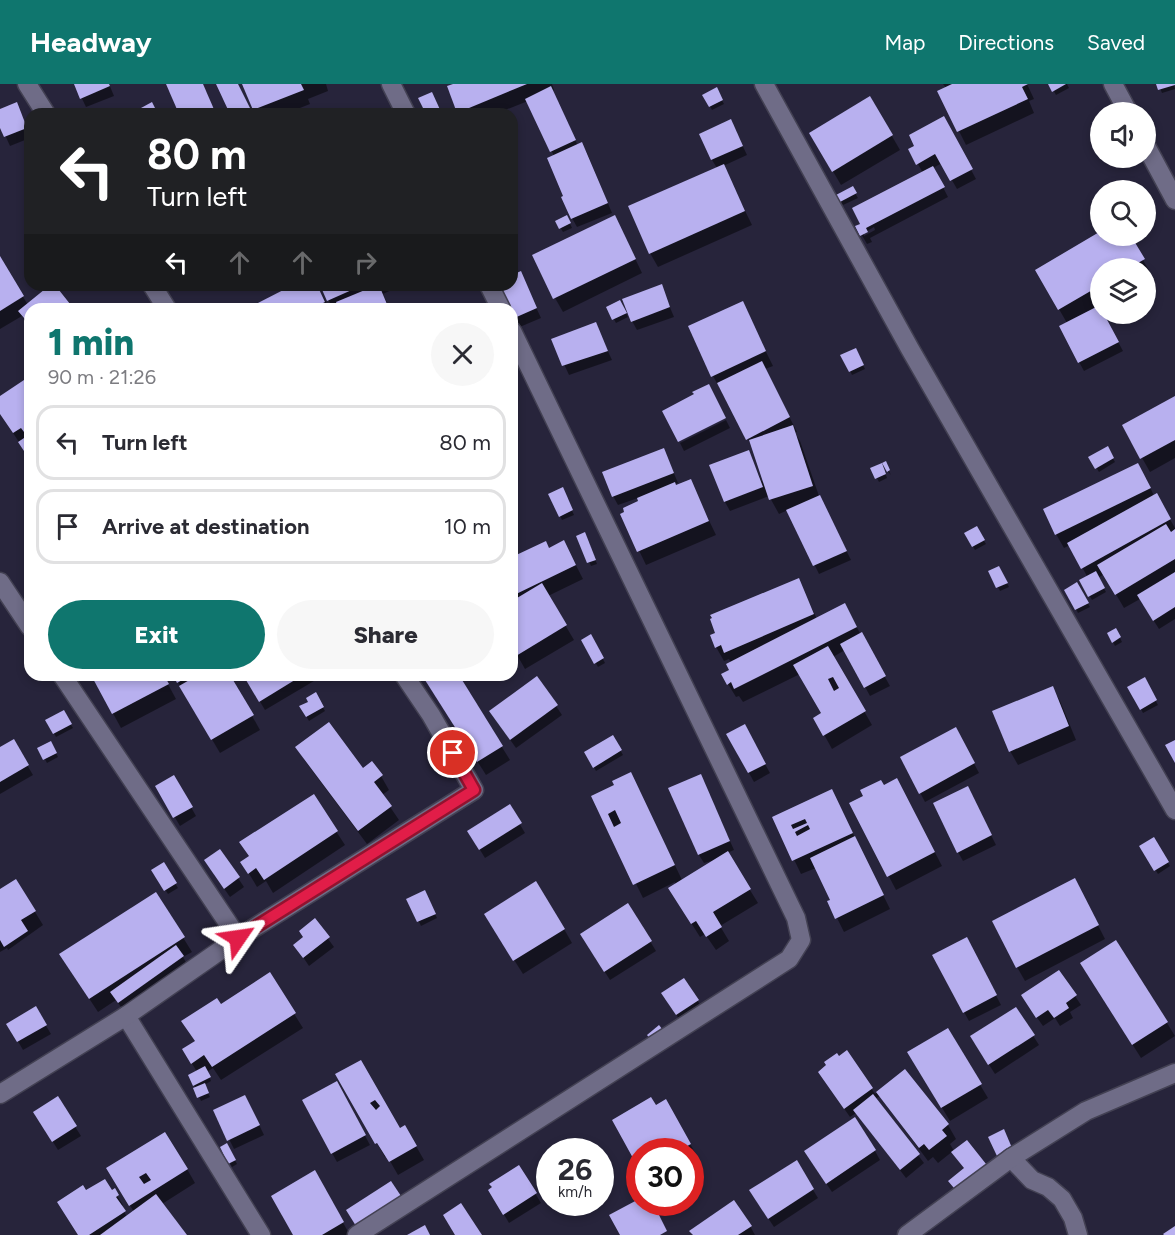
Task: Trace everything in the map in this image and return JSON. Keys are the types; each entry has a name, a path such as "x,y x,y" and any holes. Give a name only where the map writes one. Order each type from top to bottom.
{"street":[{"path":"27,84 42,108"},
{"path":"391,84 403,108"},
{"path":"764,84 910,349 1175,810"},
{"path":"1113,84 1123,102"},
{"path":"1156,165 1175,200"},
{"path":"357,1235 789,959 801,940 796,918 518,343"},
{"path":"0,582 24,618"},
{"path":"66,681 238,938"},
{"path":"0,1094 126,1016 238,938 474,790 431,715 408,681"},
{"path":"126,1016 261,1235"},
{"path":"907,1235 1011,1158 1086,1111 1175,1073"},
{"path":"1011,1158 1032,1180 1048,1187 1062,1199 1073,1218 1078,1235"}],"building":[{"path":"74,84 109,84 110,86 80,99"},
{"path":"166,84 203,84 213,108 176,108"},
{"path":"216,84 238,84 250,108 227,108"},
{"path":"242,84 301,84 304,90 258,108 252,108"},
{"path":"453,84 527,84 469,108 455,108 447,86"},
{"path":"952,84 1028,84 1022,87 1028,99 957,132 937,91"},
{"path":"1048,84 1066,84 1052,92"},
{"path":"1156,84 1175,84 1175,85 1158,90"},
{"path":"551,86 576,140 550,152 525,99"},
{"path":"717,87 723,100 709,107 702,95"},
{"path":"432,92 439,108 423,108 418,98"},
{"path":"870,96 893,135 832,172 809,133"},
{"path":"17,102 24,120 24,129 4,137 0,128 0,109"},
{"path":"152,102 155,108 141,108"},
{"path":"944,116 973,169 950,181 935,154 916,165 908,149 914,146 909,135"},
{"path":"731,119 743,146 711,160 699,134"},
{"path":"582,142 608,203 571,219 547,158"},
{"path":"724,164 745,211 649,254 628,206"},
{"path":"933,166 945,187 866,228 868,232 860,236 855,226 860,224 852,208"},
{"path":"853,186 857,193 840,202 836,195"},
{"path":"567,215 571,223 559,229 555,221"},
{"path":"615,215 636,259 553,299 532,255"},
{"path":"1090,238 1090,246 1137,246 1144,258 1090,258 1090,291 1058,310 1035,270"},
{"path":"0,256 24,296 0,311"},
{"path":"521,271 537,308 518,316 518,303 502,303 499,291 518,291 518,272"},
{"path":"662,284 670,307 631,322 622,299"},
{"path":"43,291 60,291 69,303 28,303"},
{"path":"281,291 320,291 325,302 323,303 258,303"},
{"path":"323,291 350,291 327,301"},
{"path":"363,291 382,291 386,303 336,303"},
{"path":"620,300 627,313 612,320 606,307"},
{"path":"743,301 766,351 711,377 688,326"},
{"path":"24,306 24,318 18,311"},
{"path":"1090,310 1090,324 1109,324 1119,342 1078,363 1059,326"},
{"path":"596,322 608,351 562,366 551,339"},
{"path":"856,348 864,365 849,372 840,355"},
{"path":"762,361 790,417 746,440 717,383"},
{"path":"24,380 24,432 21,428 13,433 0,414 0,396"},
{"path":"709,384 726,418 678,442 662,411"},
{"path":"1175,396 1175,440 1140,459 1122,425"},
{"path":"793,425 813,486 769,500 749,440"},
{"path":"24,438 24,451 18,442"},
{"path":"1108,446 1114,458 1095,469 1088,457"},
{"path":"664,448 674,473 612,497 602,472"},
{"path":"749,450 763,487 724,502 709,465"},
{"path":"886,461 890,470 887,472 882,463"},
{"path":"882,463 886,474 875,479 870,468"},
{"path":"1138,463 1151,488 1055,535 1043,509"},
{"path":"691,479 709,521 637,552 620,514 624,512 623,508 638,501 637,498 675,482 676,485"},
{"path":"563,487 573,510 559,517 548,494"},
{"path":"1157,493 1171,519 1081,569 1067,543"},
{"path":"820,495 847,551 813,566 786,510"},
{"path":"1166,524 1171,532 1175,529 1175,559 1115,595 1097,565"},
{"path":"977,526 985,540 972,547 964,533"},
{"path":"585,532 596,560 587,563 576,536"},
{"path":"564,540 576,565 518,593 518,554 546,541 549,548"},
{"path":"999,566 1008,583 996,588 988,571"},
{"path":"1096,571 1105,588 1088,597 1079,580"},
{"path":"1175,572 1175,607 1153,621 1137,595"},
{"path":"799,578 814,614 724,653 721,645 715,648 710,635 715,633 710,615"},
{"path":"1077,582 1089,603 1075,610 1064,590"},
{"path":"542,583 567,625 518,655 518,597"},
{"path":"845,603 857,627 734,689 731,682 727,685 721,674 729,670 726,664"},
{"path":"1116,628 1121,637 1112,643 1107,633"},
{"path":"862,632 886,676 864,688 840,644"},
{"path":"591,634 604,658 594,664 581,640"},
{"path":"828,646 866,711 823,736 813,718 821,713 793,665","holes":["833,677 839,688 834,691 828,679"]},
{"path":"537,676 558,705 510,740 489,711"},
{"path":"1145,677 1157,700 1140,710 1127,687"},
{"path":"94,681 167,681 169,684 112,714"},
{"path":"188,681 234,681 254,715 211,740 179,686"},
{"path":"247,681 293,681 259,702"},
{"path":"426,681 463,681 503,746 477,762"},
{"path":"1053,686 1069,726 1009,752 992,711"},
{"path":"316,692 324,707 306,717 299,706 308,702 306,698"},
{"path":"64,710 72,724 53,734 45,720"},
{"path":"329,722 363,768 372,761 383,775 374,782 392,806 358,831 295,747"},
{"path":"745,724 766,764 748,773 726,734"},
{"path":"956,727 975,763 919,794 900,757"},
{"path":"613,735 622,750 593,768 584,752"},
{"path":"14,739 29,765 0,782 0,747"},
{"path":"1175,740 1175,763 1165,745"},
{"path":"51,741 57,753 43,760 37,748"},
{"path":"631,772 675,865 633,885 591,796 614,785 612,781","holes":["615,810 621,823 614,827 608,814"]},
{"path":"701,774 730,841 698,855 668,788"},
{"path":"174,775 193,807 173,818 155,786"},
{"path":"897,778 935,852 887,877 849,803 863,796 860,790 881,780 884,785"},
{"path":"968,786 992,835 957,853 933,803"},
{"path":"832,789 853,833 792,861 772,817","holes":["805,819 807,823 793,829 791,825","808,825 810,829 797,836 795,832"]},
{"path":"314,794 338,831 264,880 256,868 248,874 240,862 249,856 239,842"},
{"path":"510,804 522,823 479,850 467,831"},
{"path":"855,836 884,895 835,919 827,901 830,900 810,858"},
{"path":"1154,837 1169,862 1154,871 1139,846"},
{"path":"220,849 240,877 224,889 204,860"},
{"path":"728,851 751,889 713,912 722,927 706,937 696,921 691,924 668,888"},
{"path":"164,862 177,883 164,891 151,870"},
{"path":"1075,878 1099,925 1016,968 992,921"},
{"path":"16,879 36,911 21,920 28,931 4,947 0,940 0,889"},
{"path":"536,881 565,929 513,961 484,914"},
{"path":"425,890 436,914 417,922 406,899"},
{"path":"156,892 185,937 89,999 59,954"},
{"path":"628,903 652,941 604,972 580,934"},
{"path":"315,918 330,937 303,958 293,945 303,937 299,931"},
{"path":"967,937 997,995 963,1013 932,955"},
{"path":"1116,940 1168,1022 1132,1045 1080,963"},
{"path":"176,945 184,956 118,1003 110,992"},
{"path":"1059,970 1077,995 1066,1003 1069,1008 1054,1018 1048,1010 1036,1018 1021,995"},
{"path":"270,972 296,1013 212,1067 204,1055 191,1064 182,1049 195,1041 181,1021 217,998 221,1004"},
{"path":"684,978 699,1000 676,1015 661,993"},
{"path":"36,1006 47,1025 17,1042 6,1024"},
{"path":"1016,1007 1035,1035 988,1065 970,1036"},
{"path":"659,1025 666,1034 653,1043 647,1035"},
{"path":"948,1028 982,1084 941,1108 907,1052"},
{"path":"847,1050 873,1088 844,1109 818,1072 826,1065 824,1062 837,1053 839,1056"},
{"path":"361,1060 400,1128 405,1125 417,1146 389,1162 377,1143 375,1144 335,1074","holes":["375,1100 380,1106 376,1110 370,1103"]},
{"path":"205,1066 211,1077 193,1086 188,1075"},
{"path":"905,1069 949,1124 942,1130 947,1136 929,1150 924,1144 919,1148 876,1092"},
{"path":"337,1081 366,1135 331,1154 302,1100"},
{"path":"205,1083 209,1093 197,1098 193,1088"},
{"path":"873,1094 920,1154 900,1170 853,1110"},
{"path":"245,1095 260,1125 227,1141 213,1110"},
{"path":"58,1096 77,1126 52,1142 33,1112"},
{"path":"651,1097 656,1105 666,1099 688,1138 626,1138 626,1145 612,1120"},
{"path":"855,1117 876,1150 826,1184 804,1151"},
{"path":"1004,1129 1012,1148 997,1156 988,1137"},
{"path":"165,1132 188,1169 129,1206 106,1168","holes":["146,1173 151,1180 144,1184 139,1177"]},
{"path":"967,1140 990,1169 959,1194 948,1181 964,1168 951,1152"},
{"path":"227,1143 236,1160 228,1164 220,1147"},
{"path":"797,1160 814,1189 768,1219 749,1190"},
{"path":"519,1165 536,1194 503,1215 488,1190 492,1187 489,1184"},
{"path":"315,1170 344,1222 322,1235 293,1235 271,1196"},
{"path":"105,1179 112,1190 115,1188 119,1195 116,1197 126,1211 89,1235 78,1235 57,1202 83,1185 86,1190"},
{"path":"391,1181 401,1196 356,1226 346,1210"},
{"path":"156,1194 187,1235 100,1235"},
{"path":"734,1200 752,1226 738,1235 693,1235 689,1231"},
{"path":"461,1203 482,1235 455,1235 443,1215"},
{"path":"626,1206 626,1216 660,1216 667,1231 660,1235 620,1235 610,1216 614,1216 614,1212"},
{"path":"425,1225 430,1235 407,1235"},
{"path":"1175,1226 1175,1235 1163,1234"}],"route":[{"path":"238,938 474,790 453,753"}]}
